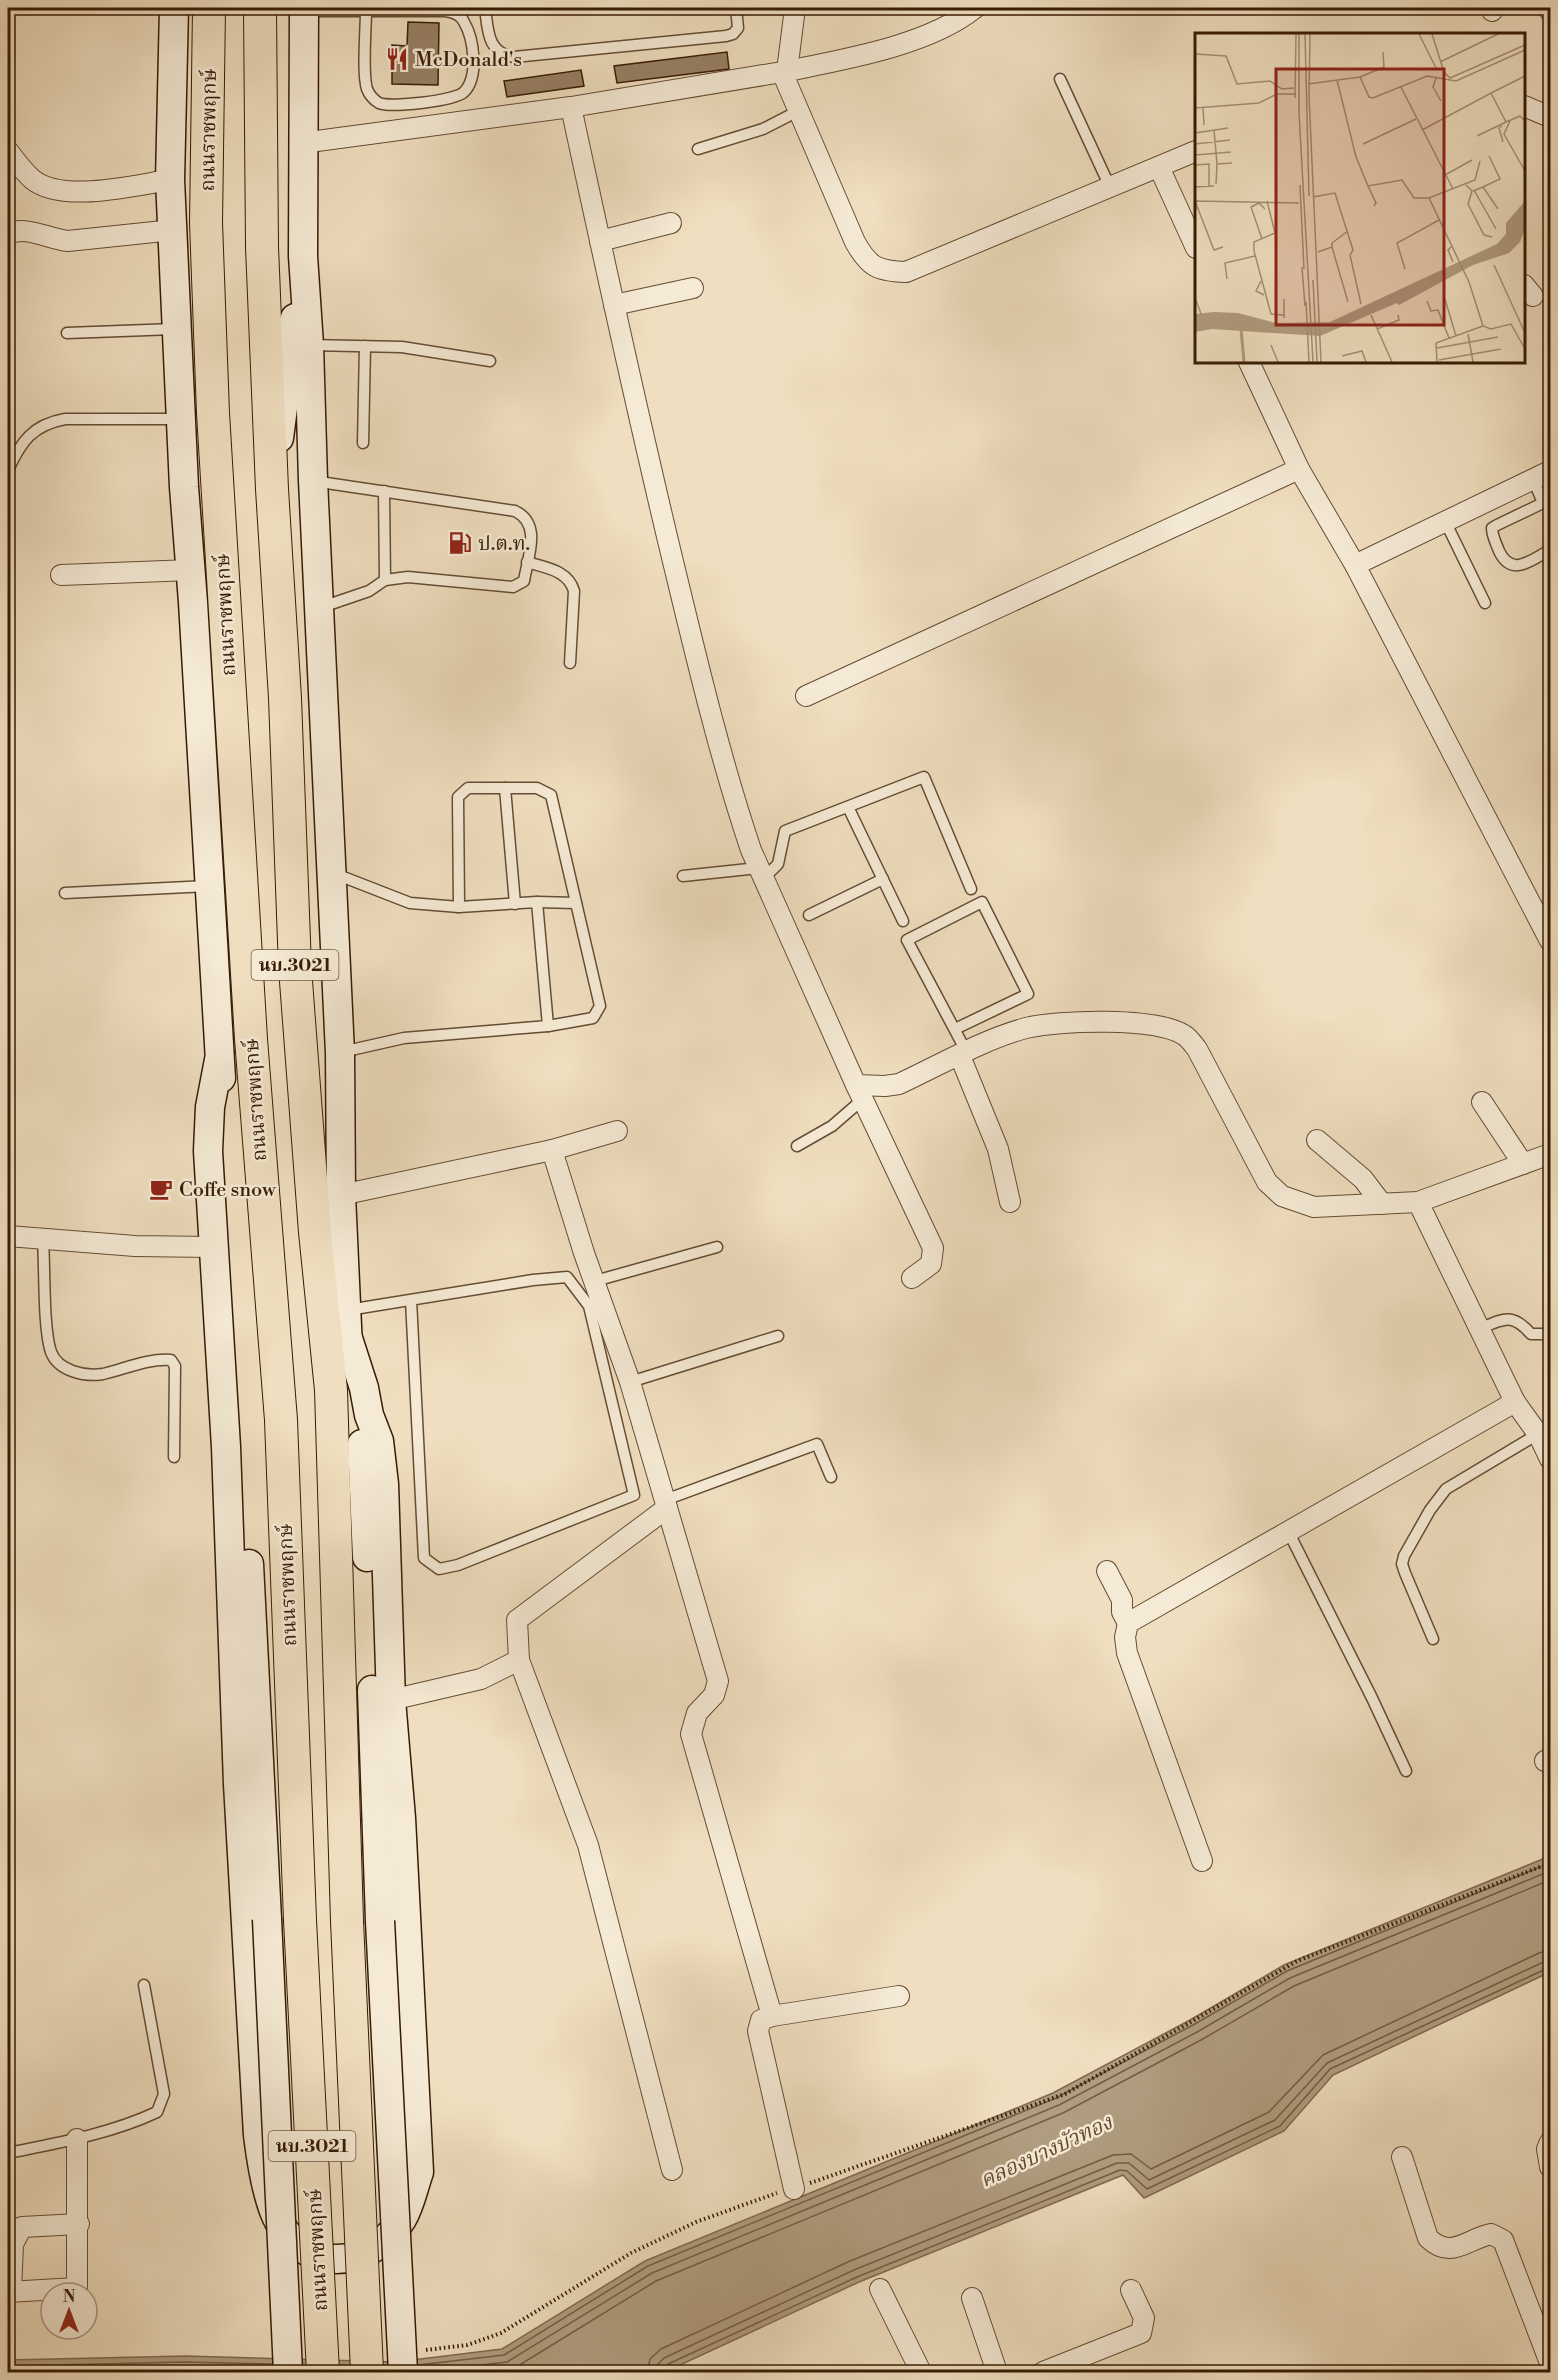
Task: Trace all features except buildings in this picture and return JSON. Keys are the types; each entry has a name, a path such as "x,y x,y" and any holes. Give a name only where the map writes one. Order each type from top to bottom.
{"main road":[{"name":"ถนนราชพฤกษ์","path":"174,8 170,180 183,419 184,487 193,602 208,886 243,1439 267,1919 278,2370"},
{"name":"ถนนราชพฤกษ์","path":"209,8 207,223 213,413 250,1039 281,1420 300,1920 323,2373"},
{"name":"นบ.3021","path":"260,8 262,247 272,489 285,698 296,979 315,1232 331,1390 347,1921 367,2373"},
{"name":"นบ.3021","path":"304,9 303,256 309,345 313,480 340,1053 345,1320 362,1441 380,1921 410,2362"},
{"path":"272,489 303,256"},
{"path":"193,602 213,413"},
{"path":"219,1060 210,1107 208,1151 212,1247 226,1447 238,1784 258,2135 262,2167 274,2213 289,2234 306,2251 326,2259 346,2260 373,2251 403,2218 419,2172 401,1818 391,1700 383,1473 379,1441 369,1415 345,1320"}],"street":[{"path":"795,8 784,71 855,242 865,260 883,271 906,272 1195,152"},
{"path":"302,143 571,107 830,62 921,38 966,11"},
{"path":"571,107 614,306 697,661 740,818 761,873 859,1093 933,1248 931,1264 912,1278"},
{"path":"8,150 33,180 53,189 76,193 170,180"},
{"path":"1159,167 1195,244"},
{"path":"600,241 671,223"},
{"path":"8,234 14,231 28,231 51,240 68,241 173,230"},
{"path":"614,306 693,288"},
{"path":"1249,363 1299,469 1354,565 1551,941"},
{"path":"806,696 1299,469"},
{"path":"1354,565 1542,475"},
{"path":"61,575 191,570"},
{"path":"859,1093 899,1083 1025,1029 1051,1023 1136,1024 1167,1029 1185,1036 1197,1049 1267,1182 1282,1196 1314,1207 1418,1202 1551,1154"},
{"path":"964,1054 998,1149 1010,1202"},
{"path":"1482,1102 1523,1164"},
{"path":"341,1195 552,1150 617,1131"},
{"path":"1317,1140 1363,1179 1382,1204"},
{"path":"552,1150 630,1382 718,1681 714,1695 697,1713 691,1734 772,2016"},
{"path":"1418,1202 1515,1402 1538,1434 1551,1459"},
{"path":"8,1236 43,1240 212,1247"},
{"path":"1128,1623 1515,1402"},
{"path":"666,1504 517,1620 519,1660 588,1845 672,2169"},
{"path":"1107,1570 1122,1600 1122,1612 1128,1623 1125,1637 1127,1653 1202,1861"},
{"path":"391,1700 482,1679 519,1660"},
{"path":"794,2188 758,2031 761,2020 772,2016 899,1996"},
{"path":"76,2281 79,2224 77,2139"},
{"path":"1551,2142 1547,2149 1551,2167"},
{"path":"1402,2157 1428,2238 1437,2247 1451,2250 1491,2234 1503,2240 1551,2363"},
{"path":"39,2291 9,2292 13,2244 22,2227 79,2224"},
{"path":"880,2289 921,2373"},
{"path":"1043,2373 1142,2333 1144,2318 1131,2290"},
{"path":"972,2298 997,2373"}],"lane":[{"path":"485,8 489,40 504,56 514,57 726,36 733,34 738,28 736,8"},
{"path":"304,9 366,9 445,11 455,13 464,20 474,59 470,83 465,91 457,97 402,105 380,104 367,88 366,9"},
{"path":"1060,79 1110,187"},
{"path":"699,149 764,129 800,110"},
{"path":"67,333 178,329"},
{"path":"309,345 402,346 490,361"},
{"path":"363,443 365,346"},
{"path":"8,470 19,445 34,429 48,422 65,419 183,419"},
{"path":"1542,475 1547,501 1497,525 1492,528 1492,534 1504,561 1510,566 1518,566 1551,550"},
{"path":"313,480 521,514 527,516 532,528 524,581 513,587 408,577 385,580 369,591 320,608"},
{"path":"384,491 385,580"},
{"path":"1445,521 1485,603"},
{"path":"527,562 565,574 571,582 574,591 570,663"},
{"path":"683,876 761,873 778,864 785,831 924,777 972,889"},
{"path":"340,1053 404,1038 548,1026 593,1018 600,1006 551,795 537,788 468,788 458,797 459,908"},
{"path":"505,788 515,904"},
{"path":"848,807 903,921"},
{"path":"332,873 410,903 459,908 537,902 576,903"},
{"path":"809,915 883,879"},
{"path":"65,893 208,886"},
{"path":"537,902 548,1026"},
{"path":"955,1029 1028,994 982,902 907,940 955,1029 964,1054"},
{"path":"797,1146 832,1126 859,1093"},
{"path":"43,1240 51,1353 60,1365 73,1372 100,1374 171,1360 175,1366 174,1457"},
{"path":"595,1281 717,1247"},
{"path":"345,1320 411,1300 567,1276 590,1306 634,1495 458,1565 439,1569 424,1558 411,1300"},
{"path":"1479,1329 1501,1320 1510,1319 1521,1323 1531,1335 1551,1334"},
{"path":"630,1382 778,1335"},
{"path":"1433,1639 1405,1573 1402,1564 1404,1556 1430,1510 1446,1490 1538,1434"},
{"path":"666,1504 817,1444 831,1477"},
{"path":"1288,1533 1372,1698 1406,1771"},
{"path":"8,2153 77,2139 135,2122 157,2112 164,2094 144,1985"}],"path":[{"path":"410,2362 501,2333 631,2253 696,2222 1065,2094 1296,1961 1551,1863"},
{"path":"195,2373 278,2370"},
{"path":"8,2372 18,2373"}],"water":[{"name":"คลองบางบัวทอง","path":"1550,1856 1550,1972 1333,2075 1284,2131 1144,2198 1123,2175 859,2282 665,2372 8,2372 8,2360 186,2356 396,2362 502,2349 645,2261 1053,2093 1190,2020 1284,1965"}],"place":[{"name":"McDonald's","path":"397,59"},
{"name":"ป.ต.ท.","path":"460,543"},
{"name":"Coffe snow","path":"161,1189"}]}
